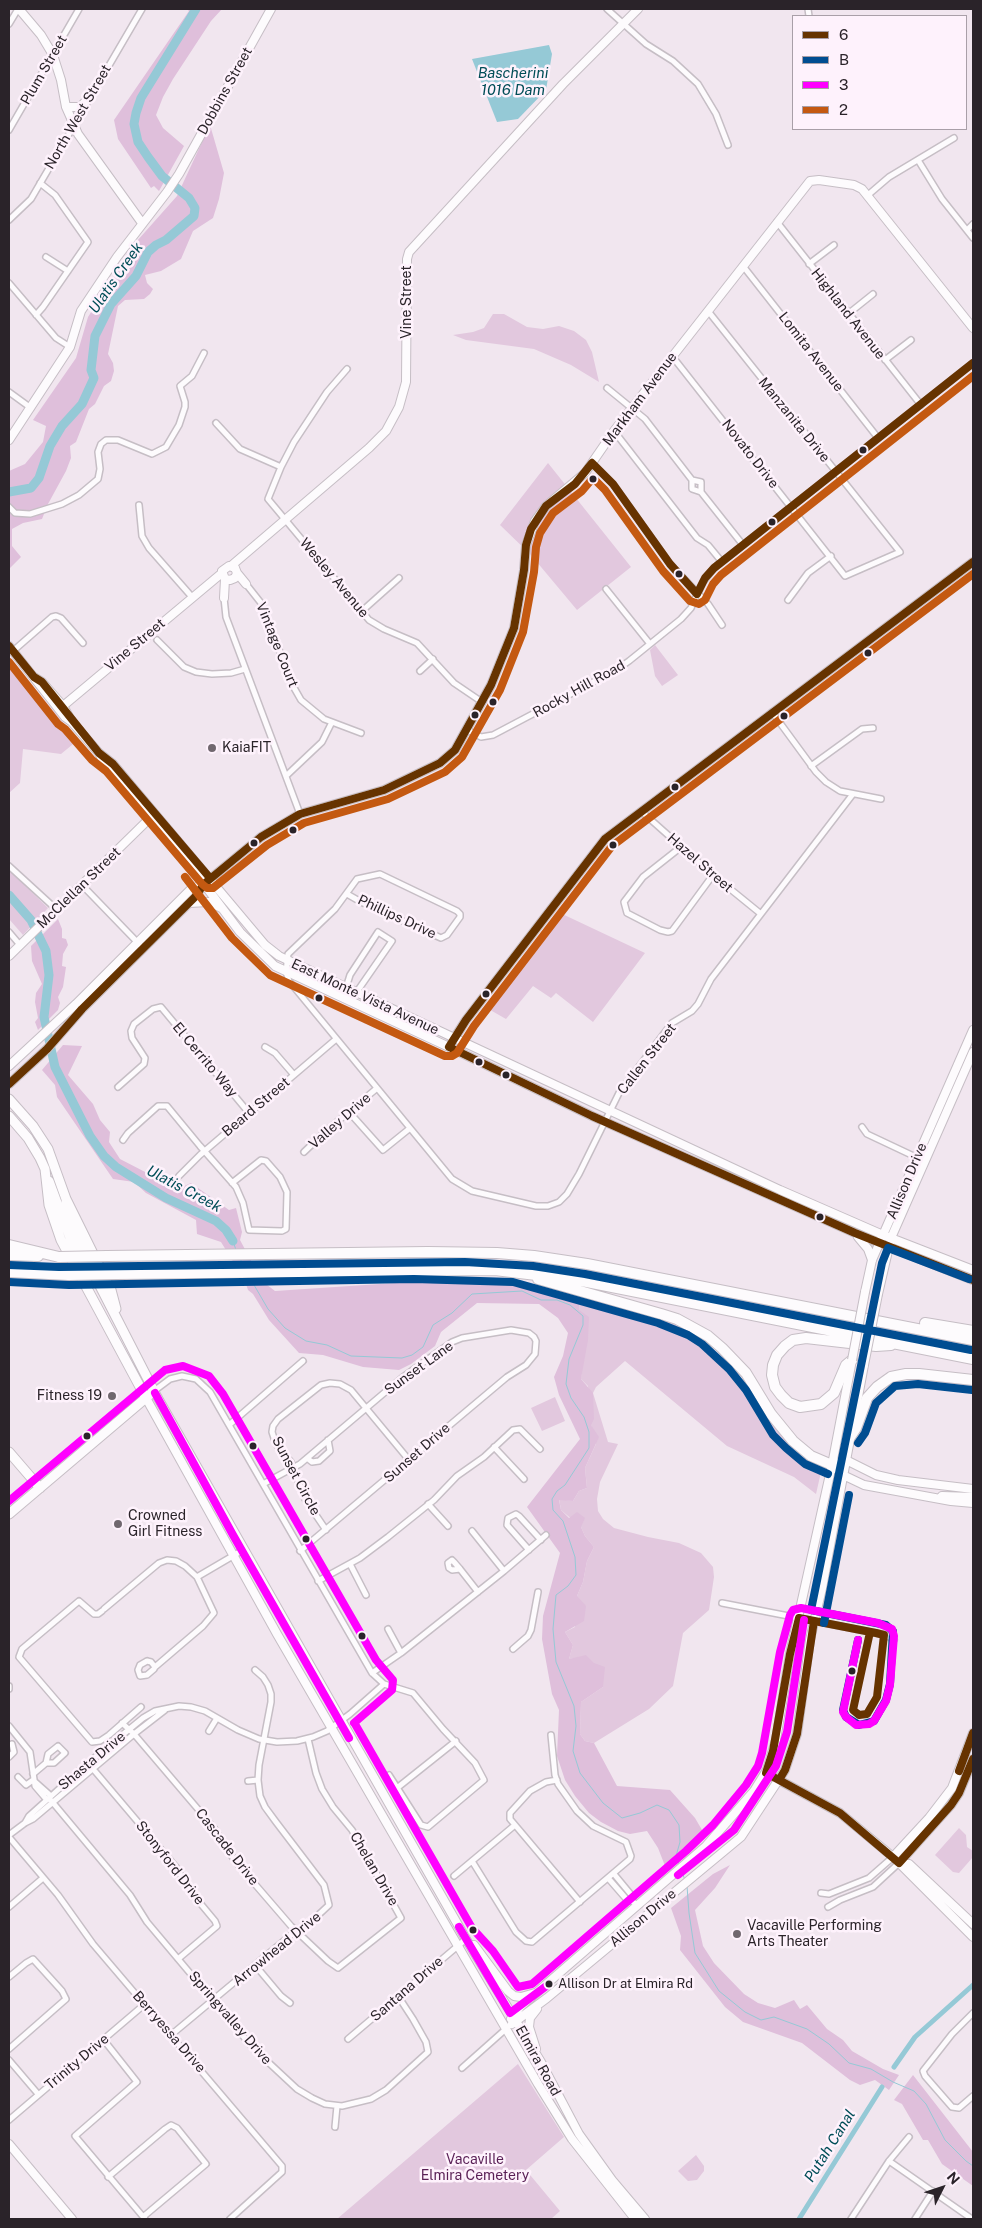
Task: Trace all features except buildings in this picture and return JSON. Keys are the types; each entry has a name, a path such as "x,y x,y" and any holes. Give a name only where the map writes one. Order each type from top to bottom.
{"highway":[{"path":"9,1245 59,1257"},
{"path":"9,1255 59,1257 465,1252 534,1256 588,1264 973,1340"},
{"path":"12,1273 69,1275 454,1269 515,1272 603,1285 973,1359"},
{"path":"515,1272 661,1314 700,1331 722,1348 746,1373 771,1414 793,1442 811,1456 832,1465"},
{"path":"899,1325 920,1323 973,1331"},
{"path":"852,1360 846,1365 834,1393 820,1404 813,1406 800,1407 789,1403 781,1396 775,1386 772,1375 777,1355 793,1340 806,1338 876,1346 897,1344"},
{"path":"850,1437 856,1428 867,1398 877,1386 891,1377 912,1374 973,1380"}],"main road":[{"path":"9,440 70,347 81,310 142,223 73,125 66,107 61,80 53,54 41,35 18,9"},
{"name":"Dobbins Street","path":"142,223 179,174 271,9"},
{"name":"Vine Street","path":"63,706 192,597 210,584 230,575 242,556 376,441 390,425 405,389 407,373 407,259 409,252 563,84 638,9"},
{"path":"66,107 80,107 90,98"},
{"name":"Markham Avenue","path":"204,884 261,837 300,814 372,795 430,768 448,757 467,730 482,702 514,628 523,578 526,546 531,528 546,506 575,484 592,463 631,408 807,184 814,180 854,185 868,194 973,328"},
{"path":"449,1046 605,840 973,562"},
{"path":"230,575 246,584"},
{"path":"224,598 224,589 230,575"},
{"path":"224,598 230,575"},
{"path":"210,584 224,589"},
{"name":"East Monte Vista Avenue","path":"11,648 38,685 65,717 72,722"},
{"name":"East Monte Vista Avenue","path":"34,677 42,682 63,706 72,722 99,753 113,764 156,813 265,945 287,961 611,1112 887,1236 973,1270"},
{"name":"East Monte Vista Avenue","path":"99,753 107,769 204,884 222,909 258,951 275,966 449,1046 605,1122 855,1234 973,1280"},
{"path":"107,769 112,768 124,781 129,783"},
{"path":"130,797 139,800 150,812 156,813"},
{"name":"McClellan Street","path":"9,956 149,819"},
{"path":"9,1066 190,903 204,884"},
{"path":"9,1084 59,1037 190,890 204,884"},
{"path":"190,903 209,902 222,909"},
{"name":"Allison Drive","path":"514,2019 547,1998 741,1837 785,1770 797,1734 814,1621 822,1588 878,1294 890,1248 887,1236 917,1157 973,1030"},
{"name":"Allison Drive","path":"506,2028 537,1993 635,1903 677,1872 720,1832 754,1791 766,1773 772,1756 790,1654 832,1465 872,1260 879,1244 887,1236 925,1161 973,1052"},
{"name":"Elmira Road","path":"9,1099 37,1132 48,1149 66,1199 69,1218 79,1245 154,1391 243,1550 465,1937 541,2062 579,2134 612,2180 645,2219"},
{"name":"Elmira Road","path":"9,1116 35,1148 73,1246 108,1316 113,1333 146,1398 233,1555 572,2139 635,2219"},
{"path":"855,1234 864,1242 872,1260"},
{"path":"964,1276 973,1276"},
{"path":"9,1515 154,1391"},
{"path":"9,1452 40,1488"},
{"path":"973,1489 876,1475 846,1460 832,1465 843,1475 864,1484 973,1503"},
{"path":"938,1498 944,1495 973,1497"},
{"path":"896,1860 952,1788 973,1733"},
{"path":"896,1860 951,1805 959,1794 973,1758"},
{"path":"766,1773 840,1813 896,1860 973,1937"},
{"path":"896,1860 909,1864 973,1924"},
{"path":"465,1937 485,1958 508,1991 514,1996 521,1997 537,1993"},
{"path":"541,2062 530,2033 529,2022 547,1998"},
{"path":"9,2144 72,2219"}],"street":[{"path":"9,24 18,9"},
{"name":"Plum Street","path":"9,130 79,9"},
{"name":"North West Street","path":"9,220 28,203 142,9"},
{"path":"607,9 650,48 673,61 698,84 716,114 728,145"},
{"path":"868,194 889,177 954,138"},
{"path":"918,160 942,198 973,238"},
{"path":"36,314 43,307 88,242 55,195 40,183"},
{"name":"Highland Avenue","path":"777,222 921,405"},
{"path":"967,230 973,224"},
{"path":"809,264 834,245"},
{"path":"46,257 68,271"},
{"name":"Lomita Avenue","path":"743,266 878,438"},
{"path":"9,283 56,338 70,347"},
{"path":"848,314 873,294"},
{"name":"Manzanita Drive","path":"708,311 900,552 845,576"},
{"path":"885,360 911,340"},
{"path":"9,508 15,513 41,512 79,495 98,479 100,474 98,452 103,441 110,439 118,440 152,454 166,447 179,425 185,408 180,386 192,376 204,353"},
{"name":"Novato Drive","path":"672,356 792,506 845,576"},
{"name":"Rocky Hill Road","path":"467,730 481,737 493,736 616,670 681,619 691,608 708,574 973,363"},
{"path":"216,423 240,449 281,467 310,415 347,369"},
{"path":"606,388 644,419 692,480 692,489 701,492 744,545"},
{"path":"9,392 30,408"},
{"path":"614,431 697,538 708,545 722,562"},
{"path":"592,463 613,484 670,564 708,604 722,625"},
{"name":"Wesley Avenue","path":"281,467 268,499 284,520 375,625 417,643 454,683 482,702"},
{"path":"692,480 701,482 701,492"},
{"path":"139,505 142,536 149,548 192,597"},
{"path":"788,600 808,573 831,556"},
{"path":"362,611 399,578"},
{"name":"Vintage Court","path":"246,584 261,603 296,693 311,710 332,722 361,733"},
{"path":"606,589 650,644"},
{"path":"224,598 226,617 300,814"},
{"path":"11,648 52,617 56,616 61,618 83,642"},
{"path":"157,640 184,666 196,672 221,674 245,669"},
{"path":"420,671 433,660"},
{"path":"772,712 811,766 826,782 840,791 881,799"},
{"path":"286,776 322,742 332,722"},
{"path":"811,766 862,729 873,728"},
{"name":"Callen Street","path":"286,972 289,981 335,1040 448,1175 460,1185 472,1191 536,1206 548,1206 559,1202 567,1194 625,1085 672,1024 692,1011 698,1004 711,979 853,794"},
{"name":"Hazel Street","path":"641,811 713,875 761,914"},
{"path":"682,847 643,877 624,902 627,913 660,930 672,931 713,875"},
{"path":"9,866 56,909"},
{"name":"Phillips Drive","path":"380,874 457,911 460,917 447,935 441,938 347,894 357,879 380,874"},
{"path":"82,885 141,946"},
{"path":"286,972 288,954 335,910 347,894"},
{"path":"9,932 20,945"},
{"path":"346,988 350,975 378,932 392,941 356,993"},
{"name":"El Cerrito Way","path":"118,1087 144,1064 144,1058 132,1038 131,1031 134,1024 152,1009 161,1007 249,1113"},
{"name":"Beard Street","path":"179,1176 205,1151 335,1040"},
{"path":"265,1047 275,1053 294,1075"},
{"name":"Valley Drive","path":"304,1152 311,1143 376,1089"},
{"path":"124,1140 158,1106 164,1105 232,1183 244,1203 249,1230 282,1231 286,1229 287,1192 280,1177 266,1161 261,1160 232,1183"},
{"path":"349,1112 383,1150 409,1129"},
{"path":"862,1127 867,1134 925,1161"},
{"name":"Sunset Lane","path":"263,1484 307,1458 366,1408 452,1342 462,1338 511,1330 528,1333 536,1341 534,1356"},
{"name":"Sunset Drive","path":"300,1551 506,1377 526,1365 534,1356"},
{"path":"229,1425 303,1361"},
{"path":"154,1391 175,1376 196,1379 210,1392 372,1673 384,1684 413,1692 475,1763 484,1780 428,1827 421,1825 389,1775"},
{"name":"Sunset Circle","path":"326,1530 305,1499 294,1467 276,1444 272,1432 273,1426 278,1419 291,1407 312,1391 330,1383 348,1387 409,1460"},
{"path":"318,1581 350,1564 428,1504 447,1485 513,1430 520,1429 540,1448"},
{"name":"Sunset Lane","path":"307,1458 312,1462 319,1461 330,1451 328,1440"},
{"path":"494,1447 524,1479"},
{"path":"428,1504 448,1526"},
{"path":"529,1550 507,1525 508,1518 516,1514 519,1516 540,1540"},
{"path":"472,1531 504,1571"},
{"path":"372,1673 401,1653 478,1592 546,1535"},
{"path":"197,1577 243,1550"},
{"path":"141,1707 100,1741 92,1742 19,1657 22,1648 79,1601 94,1614 103,1610 159,1563 167,1560 176,1561 197,1577 214,1613 203,1626 155,1667"},
{"path":"350,1564 366,1595"},
{"path":"460,1569 478,1592"},
{"path":"513,1650 528,1636 531,1630 538,1592"},
{"path":"722,1603 886,1635 894,1640"},
{"path":"388,1629 401,1653"},
{"name":"Arrowhead Drive","path":"172,2035 296,1931 314,1920 329,1905 326,1890 321,1880 265,1807 258,1780 271,1694 263,1677 255,1670"},
{"name":"Shasta Drive","path":"50,1799 93,1769 155,1711 167,1708 191,1707 218,1718 249,1735 264,1740 288,1742 308,1739 332,1728 384,1684"},
{"path":"209,1731 218,1718"},
{"name":"Cascade Drive","path":"122,1723 132,1731 214,1828 235,1861 296,1931 328,1961"},
{"path":"9,1726 30,1752 33,1777"},
{"name":"Shasta Drive","path":"9,1836 24,1823 33,1819 50,1799 88,1763 132,1731"},
{"path":"472,1861 516,1932 526,1941 532,1942 630,1859 630,1850 626,1842 593,1826 577,1811 557,1780 551,1735"},
{"path":"9,1756 14,1752 10,1744 19,1738"},
{"name":"Chelan Drive","path":"308,1739 316,1773 322,1788 333,1807 352,1830 401,1918 345,1964 338,1968 328,1961"},
{"path":"397,1788 456,1742"},
{"path":"18,1777 26,1785 46,1763"},
{"name":"Stonyford Drive","path":"88,1763 176,1867 190,1891 215,1921 217,1926 178,1958"},
{"name":"Springvalley Drive","path":"33,1777 130,1895 147,1922 254,2048 297,2089 312,2098 337,2106 361,2103 383,2092 428,2052 426,2042 398,1996"},
{"path":"248,1781 258,1780"},
{"path":"557,1780 538,1786 519,1801 510,1813 510,1818 580,1902"},
{"path":"454,1876 515,1825"},
{"name":"Berryessa Drive","path":"9,1836 62,1901 93,1944 282,2166 282,2172 230,2219"},
{"path":"822,1893 829,1894 869,1878 896,1860"},
{"path":"828,1908 840,1900 872,1887 882,1880 896,1860"},
{"path":"614,1874 633,1897 635,1903"},
{"path":"9,1907 43,1878"},
{"path":"608,1878 628,1901 635,1903"},
{"name":"Santana Drive","path":"348,2039 465,1937"},
{"path":"9,1977 33,1959 62,1991 66,1999 9,2049"},
{"path":"255,1965 280,1996 290,2002"},
{"name":"Trinity Drive","path":"9,2120 145,2004"},
{"path":"973,2013 952,2034 923,2071 924,2076 952,2108 959,2108 973,2096"},
{"name":"Allison Drive","path":"462,2068 506,2028"},
{"path":"103,2039 137,2082 75,2136 108,2177 144,2218 206,2164 177,2128 172,2125 108,2177"},
{"path":"9,2060 38,2094"},
{"path":"335,2127 337,2106"},
{"path":"851,2219 889,2161 909,2137"},
{"path":"889,2161 972,2219"},
{"path":"915,2219 933,2190"}],"green space":[{"path":"493,314 504,314 527,327 543,329 559,326 574,331 586,340 592,352 599,382 571,365 534,349 466,340 453,335 484,328"},
{"path":"548,463 631,567 577,610 531,555 500,525"},
{"path":"655,645 678,675 662,686 655,676 650,650"},
{"path":"9,658 78,740 61,754 23,749 20,783 9,793"},
{"path":"9,870 48,908 23,935 9,919"},
{"path":"558,912 645,953 593,1022 556,993 551,998 533,986 506,1019 485,1007"},
{"path":"602,1299 630,1312 690,1328 734,1368 794,1450 821,1472 816,1494 794,1477 727,1446 625,1361 596,1387 593,1393 608,1442 618,1444 600,1482 597,1499 598,1511 603,1519 614,1528 679,1543 701,1553 713,1567 714,1577 709,1610 683,1633 673,1686 649,1709 594,1743 585,1741 580,1734 581,1702 603,1687 580,1658 569,1659 573,1645 565,1632 575,1627 577,1596 583,1582 587,1561 594,1547 585,1536 581,1527 561,1510 559,1499 573,1501 579,1491 587,1488 585,1468 596,1444 591,1425 588,1386 581,1379 579,1310 580,1301"},
{"path":"555,1397 565,1421 542,1431 531,1408"},
{"path":"959,1828 966,1835 967,1847 973,1851 973,1857 959,1873 953,1872 935,1855"},
{"name":"Vacaville Elmira Cemetery","path":"518,2064 564,2137 526,2170 560,2211 551,2219 337,2219"},
{"path":"696,2155 704,2166 704,2171 697,2180 688,2181 678,2171"}],"shaded area":[{"path":"187,9 222,9 211,21 173,79 156,115 163,128 184,146 159,191 154,186 151,188 118,139 114,120 189,11"},
{"path":"210,125 224,173 213,218 193,231 181,259 161,271 145,275 147,283 153,289 150,294 144,299 125,300 118,306 108,354 113,363 114,371 111,381 104,386 95,404 89,409 76,442 70,446 71,458 42,519 23,523 12,529 12,546 21,557 9,569 9,471 25,464 43,442 46,426 33,420 76,358 88,317 137,241 177,196"},
{"path":"58,919 62,929 62,938 66,939 68,945 63,954 62,966 66,967 63,987 58,997 60,1003 58,1010 38,1030 35,1022 38,1018 35,1002 36,993 42,984 32,961 31,946"},
{"path":"63,1045 82,1046 68,1075 93,1104 100,1120 110,1132 109,1142 120,1159 178,1189 191,1183 229,1210 236,1208 242,1232 240,1240 262,1281 275,1291 455,1279 499,1280 530,1285 570,1295 580,1301 579,1310 589,1317 588,1340 581,1379 593,1393 594,1419 591,1425 599,1437 585,1468 587,1488 579,1491 573,1501 559,1500 561,1510 569,1518 577,1512 585,1518 581,1527 585,1536 594,1547 587,1561 583,1582 577,1596 586,1606 584,1621 565,1632 573,1645 569,1659 586,1655 594,1663 605,1667 603,1687 581,1702 580,1734 585,1741 594,1743 617,1786 670,1790 695,1818 705,1835 667,1871 658,1848 647,1831 630,1834 618,1831 589,1813 565,1780 557,1756 559,1710 552,1694 542,1639 543,1616 560,1553 527,1507 580,1439 559,1395 554,1377 563,1356 568,1333 558,1318 539,1304 477,1303 441,1332 435,1346 411,1364 399,1370 363,1367 323,1355 299,1353 269,1320 253,1294 248,1290 245,1281 221,1242 197,1234 196,1220 146,1193 134,1182 113,1179 57,1097 55,1085 42,1070"},
{"path":"730,1865 715,1888 695,1910 703,1946 714,1963 744,1994 758,2003 775,2008 794,2000 800,2009 807,2005 827,2029 843,2040 852,2051 883,2069 899,2075 889,2090 875,2080 860,2085 850,2080 802,2043 743,2022 725,2007 680,1950 681,1936 671,1908 713,1874"},
{"path":"913,2075 973,2152 973,2186 942,2164 928,2140 923,2140 902,2104 894,2100"}],"water":[{"name":"Bascherini 1016 Dam","path":"549,45 552,54 546,90 518,119 497,122 472,59"}],"waterway":[{"name":"Ulatis Creek","path":"9,492 31,488 39,478 50,446 62,426 82,404 94,378 91,370 95,336 111,304 136,276 148,252 166,240 194,216 195,208 189,198 162,176 138,142 134,124 141,98 196,9"},
{"name":"Ulatis Creek","path":"9,895 31,920 46,951 49,975 44,1017 55,1067 90,1136 104,1156 116,1167 166,1198 216,1221 226,1230 233,1241"},
{"name":"Ulatis Creek","path":"233,1241 236,1250"},
{"name":"Ulatis Creek","path":"240,1258 244,1268"},
{"name":"Ulatis Creek","path":"250,1278 268,1309 285,1328 306,1341 327,1345 351,1356 402,1358 412,1355 423,1347 433,1325 452,1313 472,1294 522,1291 541,1300 557,1300 570,1305 583,1316 583,1325 569,1359 566,1384 571,1398 584,1417 589,1432 589,1448 565,1485 557,1491 552,1499 553,1510 563,1521 575,1557 576,1575 568,1586 556,1595 553,1629 556,1662 574,1706 576,1726 573,1751 580,1773 603,1803 622,1818 640,1813 657,1805 669,1810 679,1825 680,1842 676,1856 680,1866"},
{"name":"Ulatis Creek","path":"682,1872 685,1880"},
{"name":"Ulatis Creek","path":"687,1886 695,1953 719,1991 745,2012 761,2020 774,2017 807,2029 829,2044 849,2063 871,2069 893,2082 914,2091 926,2104 945,2140 973,2166"},
{"name":"Putah Canal","path":"894,2067 915,2037 973,1985"},
{"name":"Putah Canal","path":"799,2219 882,2087"}],"transit line":[{"name":"6","path":"697,594 705,578 714,568 973,363"},
{"name":"2","path":"9,662 58,724 65,729 92,760 106,771 202,884 207,888 213,888 267,845 304,823 388,799 445,772 462,757 500,690 523,632 534,572 536,547 540,533 553,513 582,491 593,478 605,490 663,571 690,601 699,604 705,600 713,584 721,575 973,376"},
{"name":"6","path":"592,463 613,484 670,564 697,594"},
{"name":"6","path":"9,1084 47,1049 82,1009 195,897 204,884 261,837 300,814 384,790 440,763 455,750 491,685 514,628 524,570 526,545 531,529 546,506 575,484 592,463"},
{"name":"6","path":"973,562 605,839 466,1020 449,1047 592,1116 855,1233 973,1280"},
{"name":"2","path":"185,877 232,938 270,975 445,1056 452,1056 457,1053 474,1026 612,846 973,574"},
{"name":"6","path":"9,646 34,677 42,682 99,753 113,764 210,878"},
{"name":"B","path":"858,1640 843,1710 846,1717 859,1725 874,1721 886,1700 890,1684 893,1631 886,1625 811,1610 882,1263 888,1248 969,1279"},
{"name":"B","path":"9,1265 59,1267 465,1262 533,1266 585,1274 971,1350"},
{"name":"B","path":"9,1282 69,1285 414,1279 513,1282 658,1323 688,1335 702,1344 729,1369 746,1390 773,1435 786,1448 805,1464 828,1474"},
{"name":"3","path":"9,1501 165,1370 183,1366 209,1376 223,1394 376,1660 393,1680 392,1690 354,1723 472,1928 493,1951 518,1987 532,1984 686,1851 713,1825 746,1785 758,1766 762,1753 780,1652 793,1610 801,1608 878,1623 892,1629 894,1636 890,1685 886,1701 874,1721 869,1724 856,1725 843,1712 858,1640"},
{"name":"B","path":"858,1443 865,1433 876,1403 895,1386 918,1384 972,1390"},
{"name":"3","path":"155,1393 233,1535 349,1738"},
{"name":"B","path":"824,1623 849,1495"},
{"name":"6","path":"870,1632 853,1710 859,1715 867,1714 877,1697 884,1635 876,1633 799,1618 790,1654 773,1751 766,1773 840,1813 899,1863 951,1805 959,1793 973,1759"},
{"name":"3","path":"678,1875 734,1830 776,1766 787,1732 804,1620"},
{"name":"6","path":"779,1780 785,1770 797,1734 814,1621"},
{"name":"6","path":"959,1771 973,1733"},
{"name":"3","path":"459,1927 510,2013 549,1984"}],"place":[{"name":"KaiaFIT","path":"212,748"},
{"name":"Fitness 19","path":"112,1396"},
{"name":"Crowned Girl Fitness","path":"118,1524"},
{"name":"Vacaville Performing Arts Theater","path":"737,1934"},
{"name":"Allison Dr at Elmira Rd","path":"549,1984"}]}
